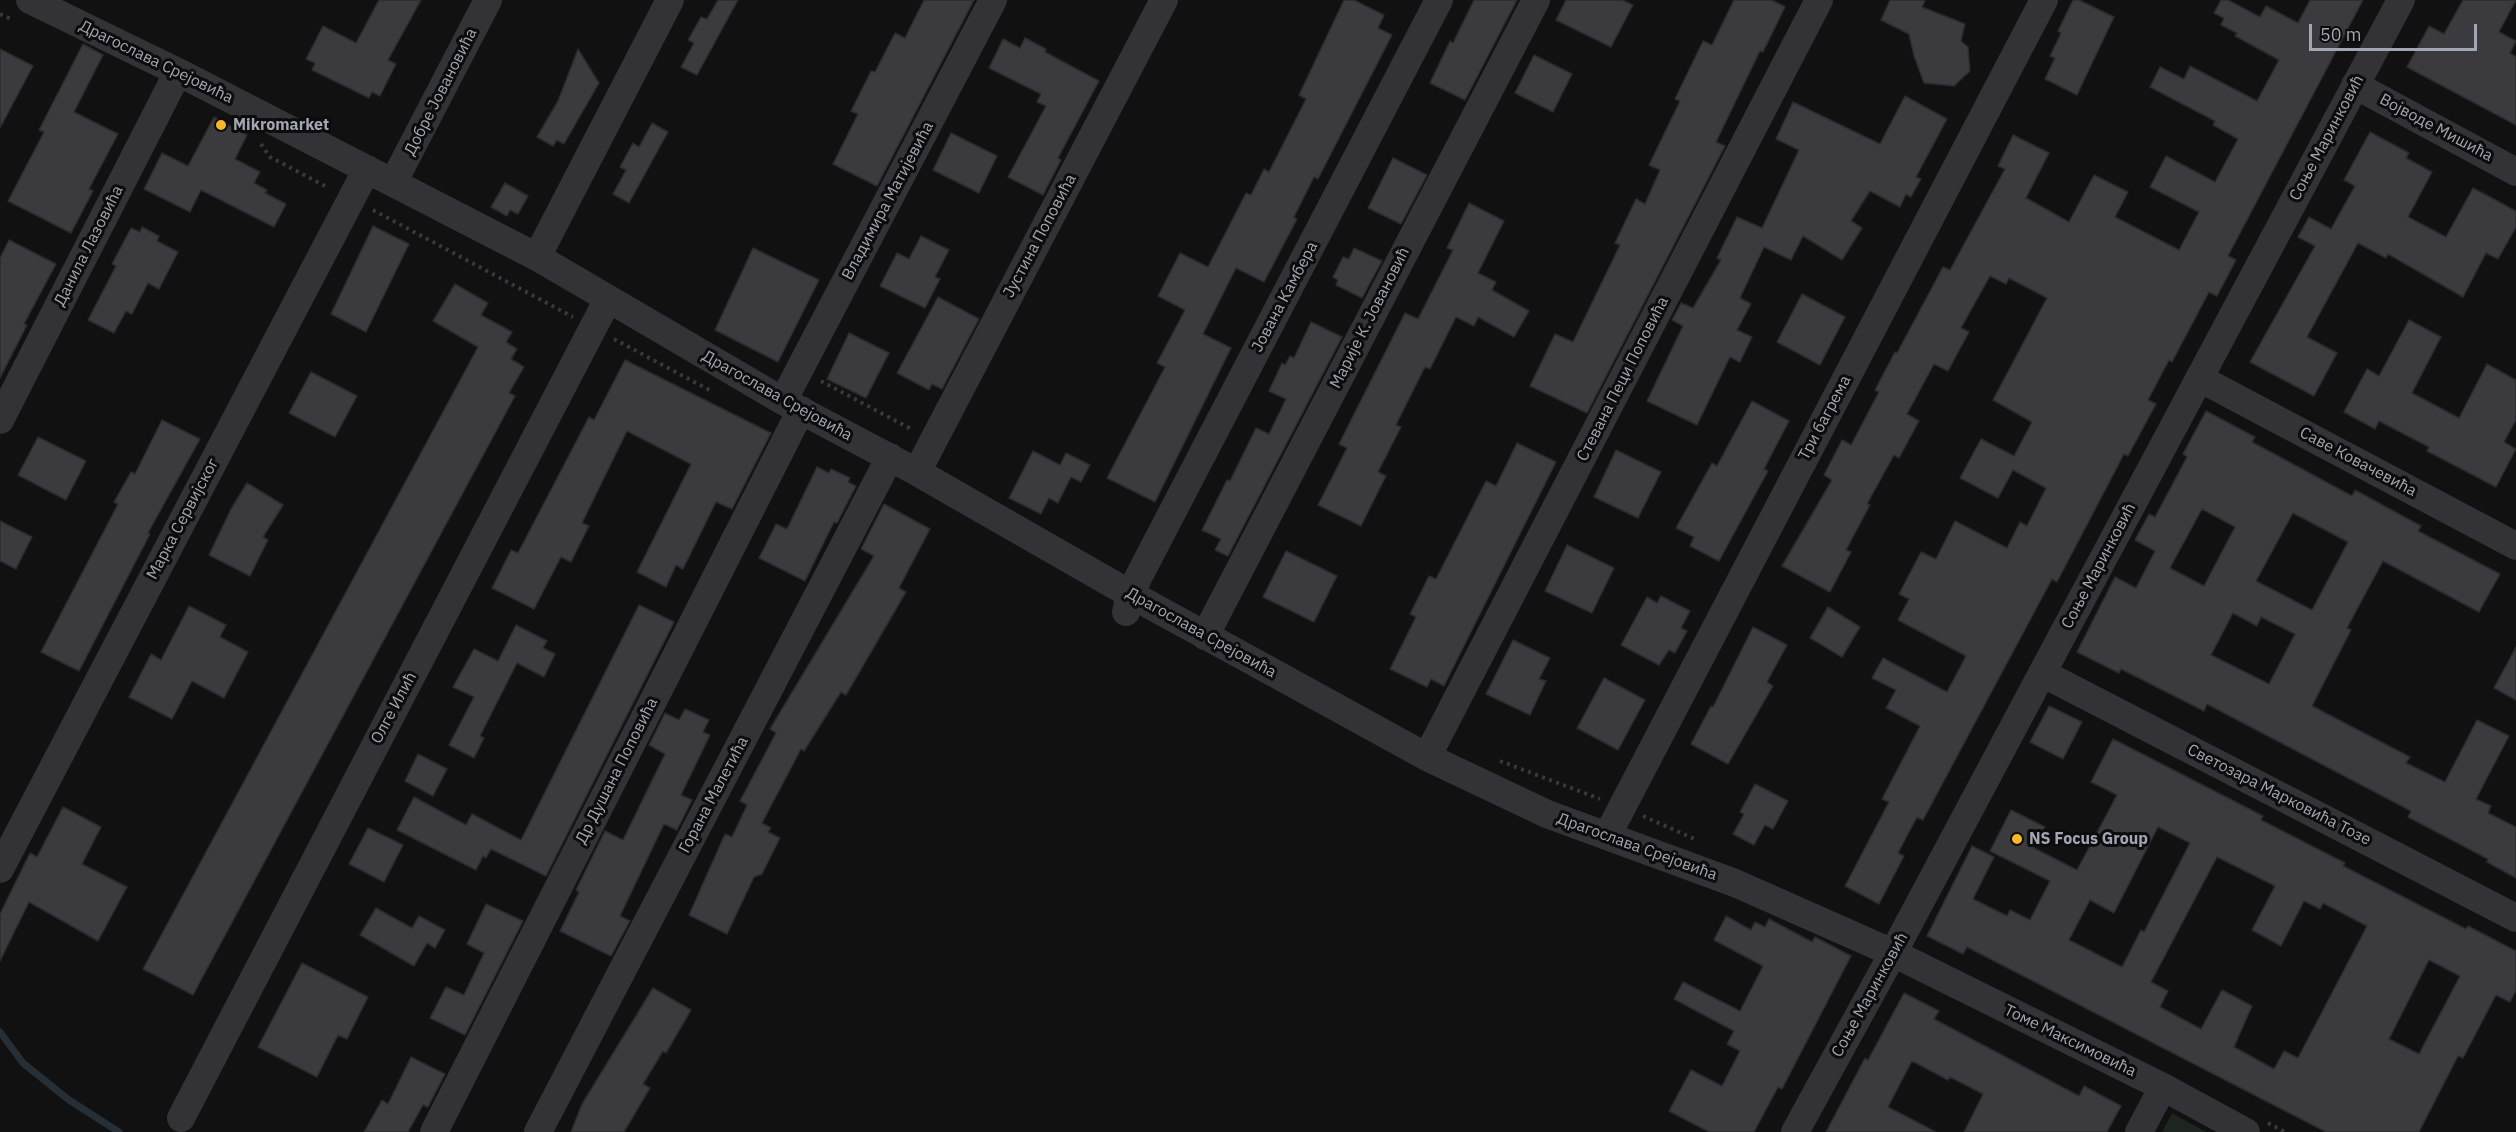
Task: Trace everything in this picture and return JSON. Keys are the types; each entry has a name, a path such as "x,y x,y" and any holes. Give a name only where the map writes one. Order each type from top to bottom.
{"street":[{"name":"Драгослава Срејовића","path":"30,0 178,72 537,257 792,406 917,472 1128,603 1205,636 1427,757 1547,814 1735,883 1893,953"},
{"name":"Добре Јовановића","path":"393,183 488,0"},
{"path":"537,257 670,0"},
{"name":"Владимира Матијевића","path":"792,406 799,370 993,0"},
{"name":"Јустина Поповића","path":"917,472 1164,0"},
{"name":"Јована Камбера","path":"1128,603 1439,0"},
{"name":"Марије К. Јовановић","path":"1205,636 1536,0"},
{"name":"Стевана Пеци Поповића","path":"1427,757 1819,0"},
{"name":"Три багрема","path":"1607,836 2044,0"},
{"name":"Соње Маринковић","path":"1795,1132 1893,953 2401,0"},
{"name":"Данила Лазовића","path":"0,420 178,72"},
{"name":"Војводе Мишића","path":"2355,85 2516,172"},
{"name":"Марка Сервијског","path":"0,869 367,169"},
{"name":"Олге Илић","path":"181,1118 608,299"},
{"name":"Саве Ковачевића","path":"2199,378 2516,546"},
{"name":"Др Душана Поповића","path":"434,1132 792,406"},
{"name":"Горана Малетића","path":"538,1132 890,457"},
{"name":"Светозара Марковића Тозе","path":"2042,672 2516,918"},
{"name":"Томе Максимовића","path":"1893,953 2163,1087 2246,1132"},
{"path":"2139,1132 2163,1087"}],"path":[{"path":"799,370 933,440"},
{"path":"1491,758 1622,807 1698,840"}],"shaded area":[{"path":"2172,1113 2206,1132 2162,1132"}],"building":[{"path":"379,0 421,0 388,60 396,64 380,96 372,92 369,98 312,70 315,63 306,59 323,26 356,43"},
{"path":"718,0 738,0 697,75 681,67 694,43 688,40 701,17 707,19"},
{"path":"924,0 974,0 877,186 833,164 858,114 851,111 871,71 875,72 895,33 905,38"},
{"path":"1344,0 1354,0 1384,15 1378,28 1392,35 1318,179 1314,177 1294,217 1297,219 1264,282 1236,268 1203,334 1231,348 1155,502 1107,478 1165,367 1157,363 1185,310 1158,296 1180,253 1208,267 1246,193 1251,195 1264,169 1269,172 1306,99 1299,95"},
{"path":"1474,0 1517,0 1465,100 1430,83 1450,41 1453,43"},
{"path":"1566,0 1622,0 1633,5 1611,47 1556,20"},
{"path":"1734,0 1772,0 1785,7 1763,52 1760,51 1716,142 1725,146 1587,413 1530,386 1555,334 1573,342 1620,245 1615,243 1636,199 1645,204 1660,170 1649,165 1680,101 1675,99 1703,41 1712,45"},
{"path":"1890,0 1925,0 1922,7 1965,24 1961,41 1968,47 1970,71 1954,86 1924,83 1909,34 1881,20"},
{"path":"2073,0 2079,0 2114,17 2077,95 2045,79 2055,58 2050,56 2061,33 2058,31"},
{"path":"2221,0 2228,0 2260,17 2266,6 2298,23 2310,0 2363,0 2228,256 2236,260 2217,296 2209,292 2172,362 2169,360 2148,400 2156,404 2128,456 2124,454 2057,582 2052,579 1923,820 1917,817 1898,853 1904,856 1879,904 1845,886 1889,802 1882,799 1920,726 1886,708 1896,690 1872,678 1883,658 1947,692 1966,656 1898,620 1909,599 1899,594 1921,552 1936,559 1955,521 2007,548 2020,522 2027,526 2046,488 2013,470 1998,498 1960,478 1981,439 2014,456 2032,422 1993,400 2047,298 2009,278 2006,284 1990,276 1961,328 1969,332 1948,371 1934,364 1907,414 1919,421 1899,458 1894,455 1867,504 1870,505 1846,550 1851,552 1830,592 1782,566 1832,480 1824,475 1842,440 1851,445 1879,392 1875,390 1895,352 1897,353 1943,267 1950,270 2005,169 1998,166 2013,135 2049,153 2026,198 2069,222 2094,175 2128,192 2115,217 2179,250 2199,212 2150,187 2166,156 2215,182 2238,139 2213,125 2215,121 2150,87 2160,67 2184,79 2190,66 2257,101 2279,60 2235,36 2237,33 2221,25 2224,18 2214,13"},
{"path":"2463,0 2516,0 2499,32 2516,41 2510,53 2516,57 2516,125 2407,67 2429,26 2444,34"},
{"path":"1025,38 1046,49 1045,52 1099,81 1058,158 1061,160 1043,195 1008,177 1046,106 1037,102 1041,94 989,68 1003,39 1020,48"},
{"path":"83,44 103,55 74,112 118,134 89,189 93,191 71,233 8,201 44,132 39,130"},
{"path":"0,49 33,66 0,128"},
{"path":"578,49 599,83 564,144 557,140 553,146 537,137 558,101"},
{"path":"1534,55 1572,74 1553,112 1515,93"},
{"path":"1905,96 1947,119 1916,177 1921,179 1911,197 1906,194 1900,207 1870,191 1851,221 1862,228 1842,260 1803,236 1791,260 1764,247 1740,298 1751,304 1737,330 1752,337 1740,362 1730,357 1697,425 1647,401 1683,326 1672,320 1681,303 1693,308 1721,260 1717,258 1737,217 1762,228 1799,150 1776,139 1793,102 1880,144"},
{"path":"214,117 247,135 235,159 260,172 254,183 267,190 265,193 286,204 274,227 201,190 190,212 144,189 162,153 188,166"},
{"path":"652,123 668,132 629,203 613,194 626,170 620,167 633,143 639,147"},
{"path":"2370,132 2409,153 2406,158 2432,172 2408,217 2446,237 2473,188 2516,211 2516,227 2498,259 2486,253 2463,297 2388,254 2386,258 2358,243 2307,337 2337,353 2314,396 2250,362 2315,246 2298,237 2309,217 2331,229 2355,186 2344,180"},
{"path":"951,133 997,156 979,193 933,170"},
{"path":"1393,158 1427,175 1401,224 1368,208"},
{"path":"505,183 528,196 518,214 510,210 507,216 491,207"},
{"path":"1469,203 1504,221 1478,273 1496,282 1492,290 1529,311 1514,337 1478,317 1474,326 1456,317 1430,369 1425,367 1396,425 1401,427 1378,472 1386,476 1361,526 1318,505 1347,448 1339,444 1405,313 1418,319 1453,250 1447,248"},
{"path":"373,226 409,244 366,332 331,314"},
{"path":"142,227 159,236 157,241 178,252 159,289 148,283 132,314 126,311 114,333 88,320 116,266 112,264 131,228 140,232"},
{"path":"921,236 949,250 935,277 940,279 925,308 880,286 897,253 909,259"},
{"path":"9,240 56,264 24,324 27,325 0,378 0,258"},
{"path":"753,248 819,280 778,362 715,330"},
{"path":"1354,248 1382,261 1362,298 1336,285 1338,280 1333,277 1343,257 1349,259"},
{"path":"455,284 488,303 481,315 512,332 506,342 517,349 511,359 524,367 509,393 515,396 193,995 143,969 478,347 433,321"},
{"path":"1802,294 1845,317 1820,365 1777,342"},
{"path":"938,297 979,319 942,389 932,384 929,390 897,373"},
{"path":"2409,320 2441,337 2412,393 2459,418 2487,364 2516,380 2516,420 2504,442 2516,449 2496,487 2427,451 2429,447 2379,421 2375,429 2344,412 2367,369 2379,376"},
{"path":"1311,322 1342,337 1228,556 1215,550 1221,539 1202,530 1227,480 1230,481 1256,428 1269,434 1286,399 1269,391 1282,363 1285,365 1290,356 1294,358"},
{"path":"849,333 889,353 866,398 827,379"},
{"path":"625,360 771,433 732,509 716,502 683,569 676,565 666,587 637,572 691,464 627,431 582,523 589,526 571,562 561,557 534,609 492,588 511,550 518,553 589,417 594,420"},
{"path":"311,372 357,396 335,437 289,413"},
{"path":"1752,401 1789,421 1764,469 1768,471 1719,561 1690,546 1694,537 1676,528 1712,463 1717,466"},
{"path":"2206,411 2255,437 2252,442 2352,496 2355,490 2421,526 2418,531 2500,574 2479,612 2383,561 2347,628 2351,630 2312,706 2410,757 2406,763 2445,782 2477,720 2509,736 2476,799 2491,806 2488,813 2516,827 2516,878 2487,862 2488,859 2408,817 2411,811 2207,704 2204,711 2121,669 2119,673 2077,652 2115,577 2136,588 2155,551 2135,540 2149,514 2155,517 2187,457 2183,454","holes":["2202,509 2235,527 2204,586 2170,568","2293,513 2348,542 2312,610 2256,581","2233,613 2257,626 2261,617 2295,634 2269,684 2211,655"]},
{"path":"162,420 200,439 148,533 150,534 79,671 41,652 118,504 114,502 131,472 135,474"},
{"path":"38,437 86,461 66,500 18,475"},
{"path":"1517,443 1556,462 1444,686 1431,679 1427,687 1390,669 1416,617 1410,614 1429,576 1436,579 1486,481 1496,486"},
{"path":"1616,450 1661,472 1638,518 1594,497"},
{"path":"1033,451 1060,465 1066,453 1090,465 1081,482 1071,477 1058,503 1049,498 1041,514 1009,498"},
{"path":"817,467 829,473 831,469 850,478 848,482 856,486 837,523 834,522 805,581 759,558 776,524 787,529"},
{"path":"247,483 283,505 263,537 268,540 250,576 209,555 231,509"},
{"path":"884,504 930,529 899,588 906,592 846,695 841,692 804,751 801,749 762,823 771,828 768,832 780,838 762,874 754,877 727,934 689,915 725,834 732,837 747,805 740,801 776,733 770,729 874,556 861,549"},
{"path":"0,521 32,537 16,569 0,561"},
{"path":"1567,545 1614,568 1592,613 1545,591"},
{"path":"1286,551 1337,576 1314,622 1263,597"},
{"path":"1661,596 1690,611 1681,628 1687,631 1675,653 1669,650 1659,665 1621,645 1647,597 1657,603"},
{"path":"639,605 674,622 546,876 491,849 486,858 483,856 476,870 397,830 414,797 466,825 472,814 521,840"},
{"path":"189,606 226,625 220,637 248,652 224,698 192,681 172,719 129,697 151,654 161,660"},
{"path":"1828,607 1860,627 1842,657 1810,638"},
{"path":"516,625 547,641 543,648 555,654 544,677 517,663 480,736 484,738 474,758 449,745 474,697 453,687 474,649 498,661"},
{"path":"1753,627 1787,645 1767,682 1773,686 1728,764 1691,744 1711,706 1713,707"},
{"path":"1513,640 1550,658 1539,679 1546,681 1530,715 1486,694"},
{"path":"2516,647 2516,700 2494,688"},
{"path":"1604,678 1645,700 1618,750 1577,728"},
{"path":"2049,706 2082,722 2063,759 2030,742"},
{"path":"685,709 709,720 703,732 710,735 681,795 692,800 677,830 664,824 620,916 630,921 611,956 560,931 579,892 576,890 605,831 623,840 665,754 649,745 665,713 679,720"},
{"path":"2113,739 2263,816 2261,820 2345,863 2343,866 2466,929 2468,926 2516,951 2516,990 2510,1002 2496,995 2463,1058 2458,1056 2419,1132 2326,1132 1967,947 1963,954 1927,936 1972,846 1994,857 1973,899 2007,916 2010,910 2030,920 2050,881 1990,851 2011,810 2045,827 2034,848 2077,870 2117,795 2091,782","holes":["2158,827 2190,843 2144,932 2141,930 2122,967 2069,940 2090,900 2114,913","2217,857 2275,886 2252,930 2281,946 2304,901 2320,909 2323,903 2367,926 2298,1058 2284,1051 2274,1069 2234,1047 2252,1006 2222,990 2201,1029 2160,1007 2168,991 2151,982","2429,960 2460,976 2419,1054 2389,1039"]},
{"path":"418,754 447,769 433,796 405,781"},
{"path":"1755,784 1788,801 1773,829 1765,825 1754,845 1733,834 1744,814 1740,812"},
{"path":"63,807 101,827 82,864 127,887 98,941 29,902 0,961 0,914 30,853 37,857"},
{"path":"368,828 403,845 384,882 349,864"},
{"path":"486,904 523,921 465,1035 430,1018 446,987 464,995 484,953 467,944"},
{"path":"376,908 412,928 419,916 445,930 435,948 427,943 414,966 360,935"},
{"path":"1726,916 1751,930 1755,922 1765,927 1769,919 1812,942 1815,937 1851,956 1782,1089 1778,1087 1754,1132 1709,1132 1669,1111 1691,1070 1722,1086 1740,1051 1727,1044 1734,1031 1674,999 1683,982 1740,1011 1763,966 1714,940"},
{"path":"302,963 368,997 347,1039 338,1035 317,1077 258,1047"},
{"path":"653,988 691,1010 666,1053 663,1051 643,1084 650,1088 624,1132 571,1132 582,1104"},
{"path":"1904,993 1939,1011 1934,1019 2079,1096 2084,1086 2121,1106 2107,1132 1964,1132 1983,1094 1950,1077 1948,1080 1912,1061 1888,1107 1936,1132 1826,1132 1865,1058 1868,1060"},
{"path":"411,1057 445,1074 428,1107 423,1105 408,1132 364,1132 382,1100 388,1104"}],"waterway":[{"path":"0,1032 23,1063 69,1100 119,1132"}],"place":[{"name":"Mikromarket","path":"221,125"},
{"name":"NS Focus Group","path":"2017,839"}]}
